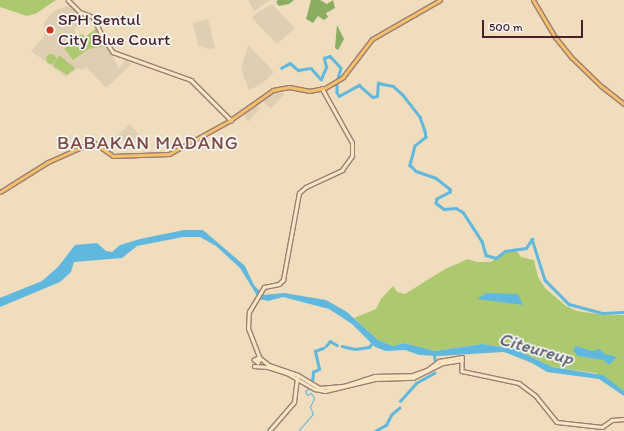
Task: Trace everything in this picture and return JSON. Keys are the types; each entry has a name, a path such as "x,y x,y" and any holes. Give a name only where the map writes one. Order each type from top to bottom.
{"main road":[{"path":"0,192 60,157 94,142 113,156 169,154 232,119 273,90 289,87 309,91 322,89 335,80 340,80 374,38 440,0"},
{"path":"533,0 555,37 572,58 601,86 624,104"}],"street":[{"path":"68,0 80,12 93,17 104,39 113,52 191,80 232,119"},
{"path":"260,359 248,324 249,312 256,298 265,286 279,284 284,280 300,192 342,170 352,156 352,143 322,89"},
{"path":"256,346 255,358 257,363 260,359"},
{"path":"255,358 297,376 315,389 325,391 375,379 413,378 434,366 439,361 462,359"},
{"path":"434,366 462,359"},
{"path":"462,359 462,371 520,384 536,396 552,419 560,423 602,428 612,420 624,419"},
{"path":"254,366 268,367 297,376"},
{"path":"269,431 294,402 297,376"}],"shaded area":[{"path":"248,0 270,0 254,11"},
{"path":"272,4 295,28 277,44 253,19 253,16"},
{"path":"72,5 82,15 81,25 74,28 79,41 72,60 89,49 107,46 119,68 126,59 130,64 136,60 106,88 87,68 82,70 78,68 66,77 31,51 44,37 44,24 48,17 55,10"},
{"path":"208,19 215,48 210,49 198,46 193,23"},
{"path":"248,45 274,72 263,83 249,90 241,69"},
{"path":"279,90 280,93 285,93 271,109 261,100"},
{"path":"256,105 260,108 248,122 243,114"},
{"path":"130,124 139,135 128,144 122,138 115,144 111,141"}],"green space":[{"path":"0,0 56,0 37,13 27,16 0,7"},
{"path":"278,0 294,0 289,4 279,6 276,2"},
{"path":"311,0 320,0 327,4 333,0 335,8 326,13 328,17 324,20 318,16 313,23 306,19"},
{"path":"337,25 344,39 338,50 335,48"},
{"path":"98,27 107,46 89,49 73,60 64,48 79,41 77,36 83,34 85,37"},
{"path":"49,54 53,54 55,55 55,63 49,64 46,61 46,57"},
{"path":"59,55 75,68 67,75 53,66"},
{"path":"516,250 521,257 534,260 538,277 545,288 566,306 577,311 605,315 624,315 624,391 596,373 552,367 521,352 496,346 482,344 435,351 404,343 393,346 378,340 354,318 376,309 381,299 393,286 397,292 405,294 445,269 468,259 477,262 491,262 505,251"}],"water":[{"path":"184,230 203,230 245,266 254,285 263,295 284,293 326,300 347,312 378,340 393,346 404,343 435,351 482,344 515,349 552,367 603,375 624,391 624,396 599,379 547,372 532,363 504,352 438,356 419,355 405,350 386,351 375,347 352,324 329,309 283,297 268,301 259,299 240,268 216,246 200,237 183,237 137,246 122,258 74,262 71,272 60,282 0,307 0,298 42,281 58,267 75,245 97,243 106,251 112,252 120,245 140,239"},
{"path":"486,293 518,294 523,305 477,299"},
{"path":"576,346 592,351 599,349 605,354 617,357 609,365 603,360 578,356 573,350"}],"waterway":[{"path":"281,68 290,63 298,70 311,68 321,79 326,67 324,58 330,56 341,68 337,82 337,92 339,96 359,85 373,97 377,96 378,83 393,86 403,95 420,117 425,131 426,137 415,146 410,165 416,171 436,178 450,189 450,192 437,199 436,203 444,209 456,208 463,212 482,241 486,255 496,258 505,251 526,248 532,239 545,280 569,304 603,313 624,312"},
{"path":"326,346 330,341 337,345"},
{"path":"342,346 355,349 369,347 373,342"},
{"path":"312,382 313,372 319,369 315,351 323,348"},
{"path":"434,353 436,364"},
{"path":"400,401 416,383 434,373"},
{"path":"298,431 313,414 310,407 314,398 311,393 307,395 305,391 308,389"},
{"path":"375,431 386,425 391,415 399,408"}],"place":[{"name":"SPH Sentul City Blue Court","path":"50,30"}],"district":[{"name":"BABAKAN MADANG","path":"148,143"}],"water label":[{"name":"Citeureup","path":"536,349"}]}
